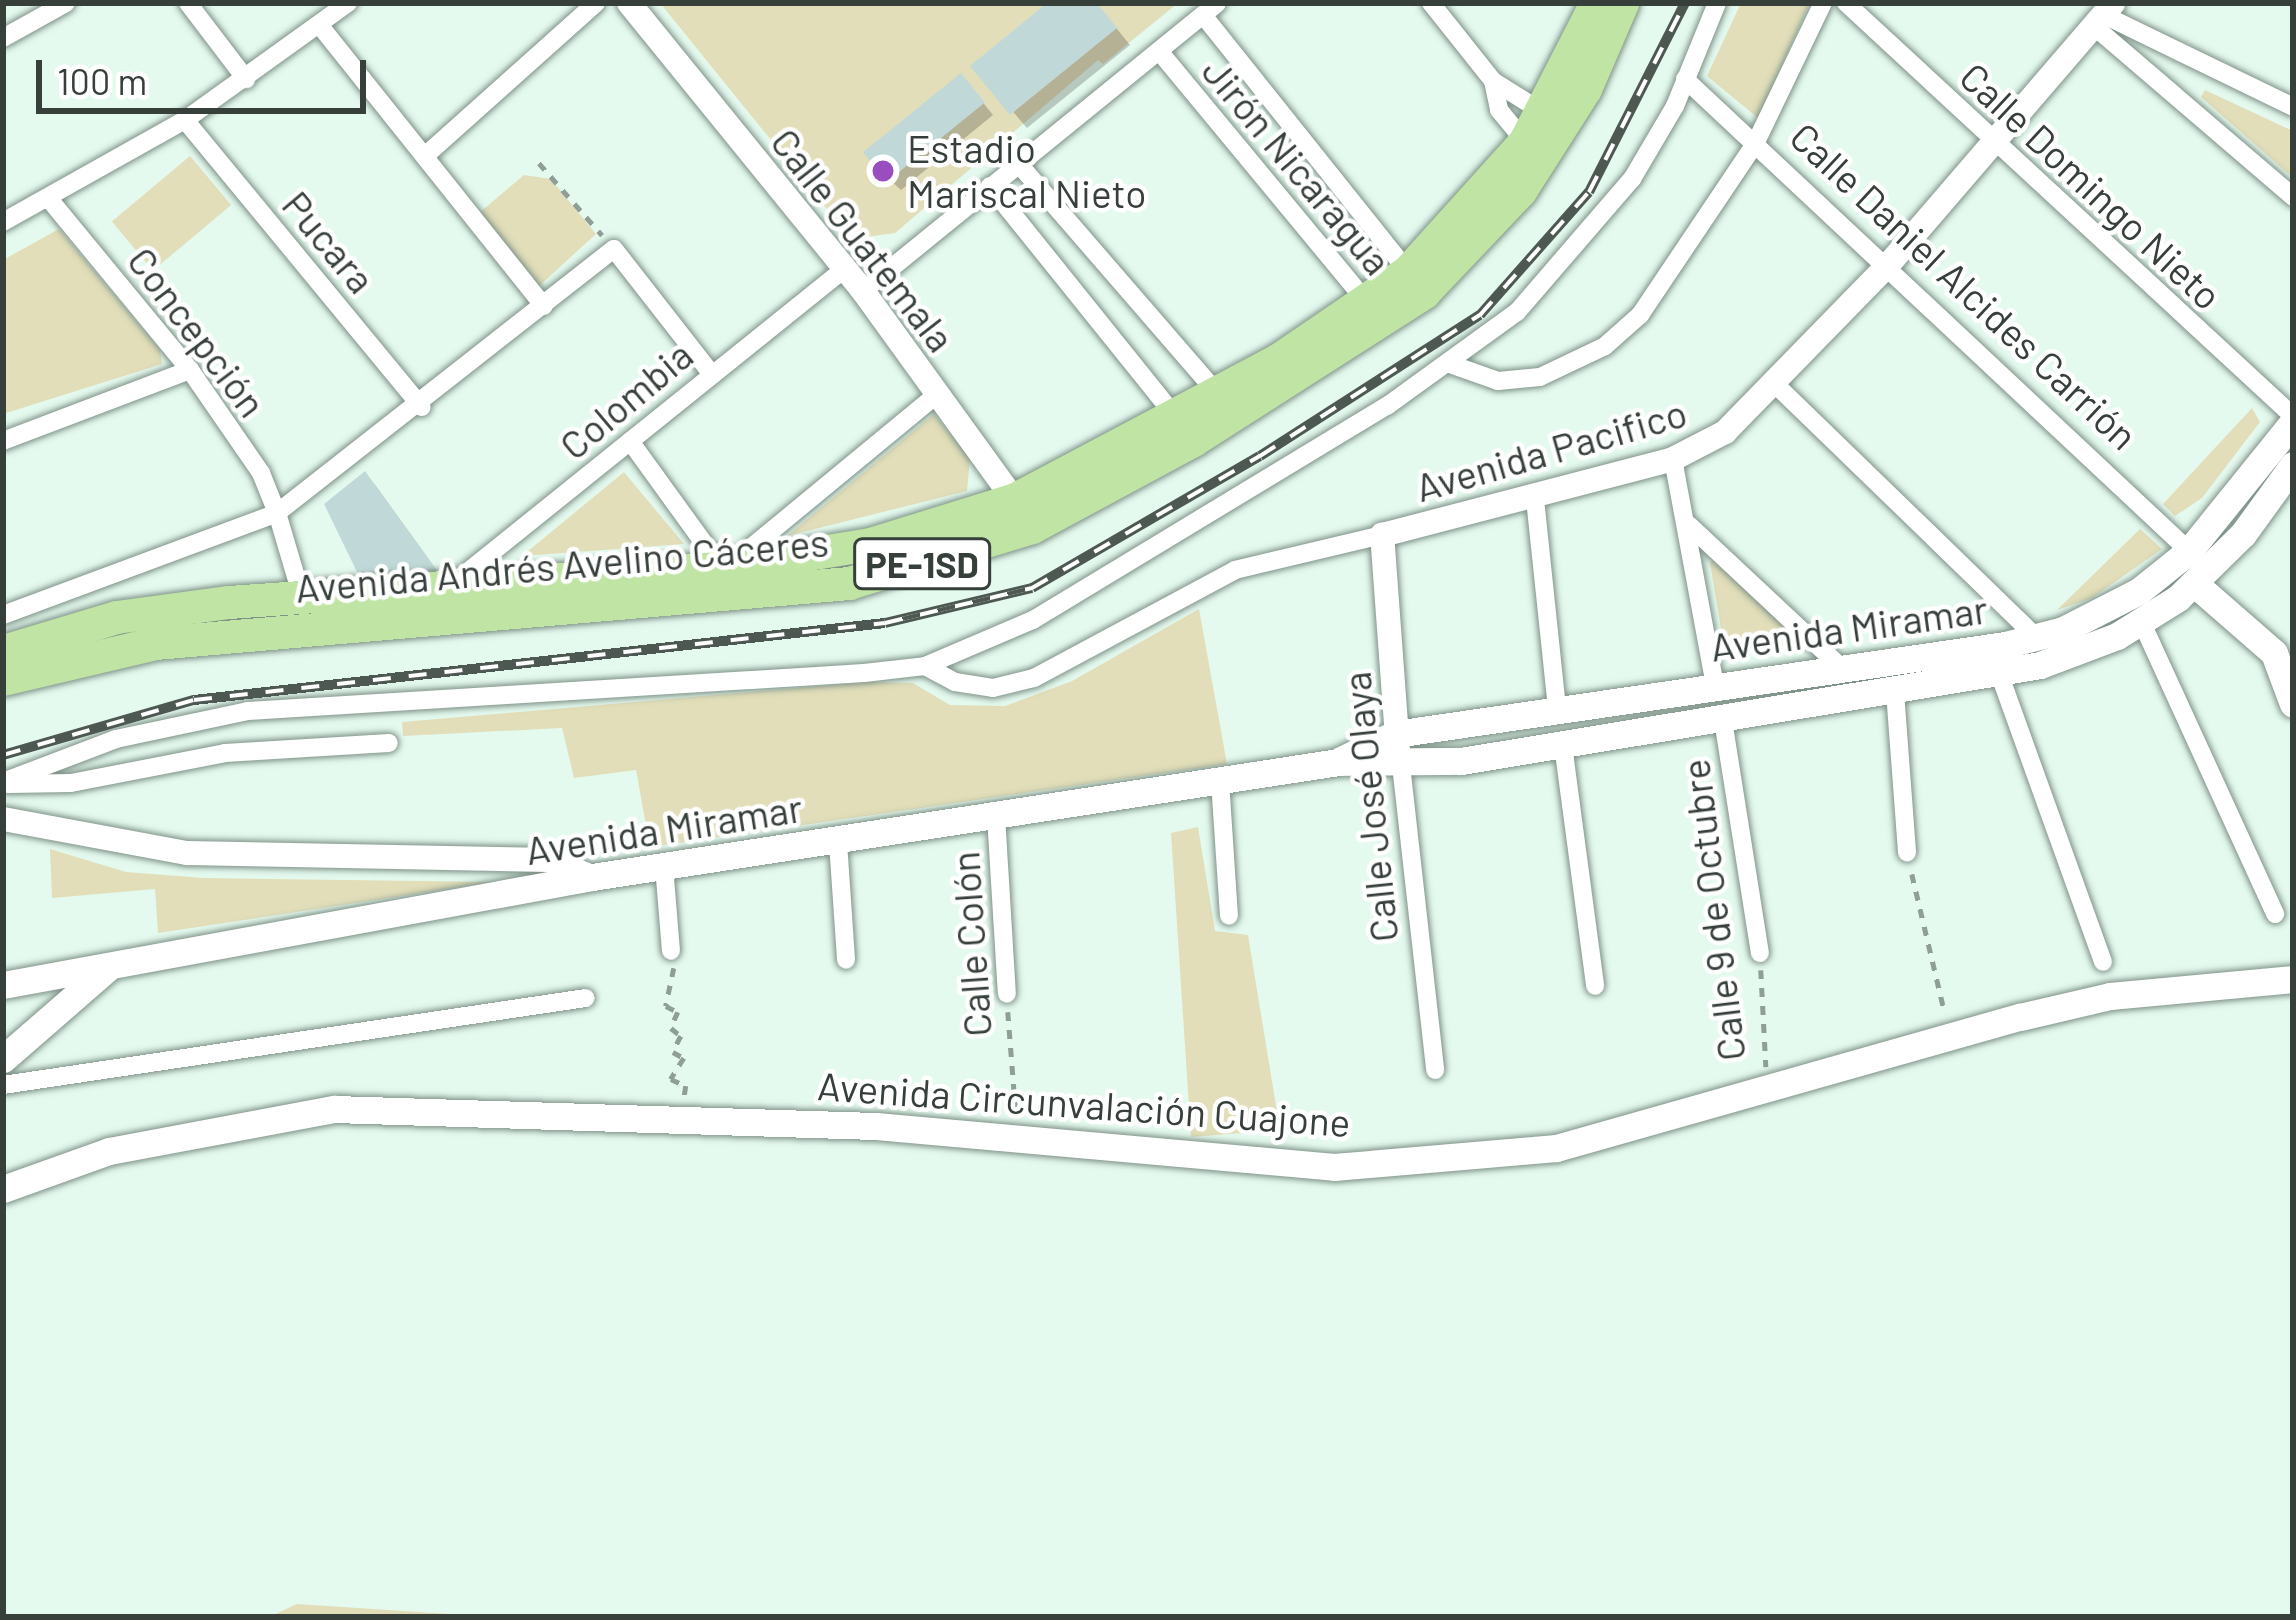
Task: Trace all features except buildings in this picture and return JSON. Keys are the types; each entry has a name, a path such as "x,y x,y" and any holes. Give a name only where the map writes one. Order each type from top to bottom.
{"highway":[{"name":"Avenida Andrés Avelino Cáceres","path":"1542,135 1596,3"},
{"name":"Avenida Andrés Avelino Cáceres","path":"3,651 116,617 307,612 849,583 1023,513 1185,429 1375,314 1416,282 1542,135 1622,3"},
{"name":"Avenida Andrés Avelino Cáceres","path":"3,679 155,643 452,585 724,567 1023,513"}],"main road":[{"name":"Avenida Miramar","path":"1338,761 1396,734 2037,638 2112,608 2189,551 2293,419"},
{"name":"Avenida Miramar","path":"3,985 592,877 1338,761 1401,765 1563,745 1999,673 2066,657 2142,623 2195,584 2293,465"},
{"path":"2195,584 2274,653 2293,704"},
{"path":"3,1059 109,967"},
{"name":"Avenida Circunvalación Cuajone","path":"3,1189 109,1151 334,1109 673,1118 1018,1139 1334,1167 1556,1148 2110,997 2293,979"}],"street":[{"path":"3,38 66,3"},
{"path":"188,3 246,79"},
{"path":"3,222 50,200 185,120 347,3"},
{"path":"426,155 596,3"},
{"name":"Calle Guatemala","path":"629,3 863,291 1023,513"},
{"path":"1430,3 1542,135"},
{"path":"3,783 116,739 248,711 925,666 1033,620 1450,364 1517,312 1582,245 1655,143 1717,3"},
{"path":"1450,364 1498,381 1540,377 1605,346 1684,257 1755,144 1823,3"},
{"name":"Calle Domingo Nieto","path":"1846,3 2293,419"},
{"path":"863,291 1210,9"},
{"name":"Jirón Nicaragua","path":"1210,9 1416,282"},
{"path":"2105,16 2293,107"},
{"path":"2105,16 2293,197"},
{"name":"Avenida Pacifico","path":"925,666 955,682 993,688 1034,678 1235,570 1535,500 1672,459 1725,432 1776,386 1888,265 2105,16"},
{"path":"321,26 544,306"},
{"name":"Jirón Nicaragua","path":"1159,51 1375,314"},
{"name":"Calle Daniel Alcides Carrión","path":"1684,80 1888,265 2189,551"},
{"path":"1493,81 1499,110 1542,135"},
{"name":"Pucara","path":"185,120 422,407"},
{"path":"1017,162 1225,404"},
{"path":"991,186 1185,429"},
{"name":"Concepción","path":"50,200 190,370 261,473 307,612"},
{"path":"3,615 277,513 422,407 614,249 710,372"},
{"name":"Colombia","path":"452,585 844,268"},
{"path":"3,441 190,370"},
{"path":"1776,386 2037,638"},
{"path":"629,441 724,567 937,395"},
{"path":"1672,459 1689,525 1715,686"},
{"path":"1535,500 1557,709"},
{"path":"1689,525 1843,668"},
{"name":"Calle José Olaya","path":"1382,535 1396,734 1435,1070"},
{"path":"2142,623 2276,914"},
{"path":"1999,673 2103,962"},
{"path":"1895,692 1907,853"},
{"name":"Calle 9 de Octubre","path":"1723,720 1760,952"},
{"path":"3,783 71,783 225,753 388,743"},
{"path":"1563,745 1595,986"},
{"path":"1220,781 1228,916"},
{"name":"Calle Colón","path":"996,816 1007,994"},
{"path":"3,819 187,853 550,860 592,877"},
{"path":"838,842 846,960"},
{"path":"664,866 671,951"},
{"path":"3,1085 586,998"}],"path":[{"path":"539,163 614,249"},
{"path":"1907,853 1950,1037"},
{"path":"671,951 676,984 666,1006 678,1012 671,1028 681,1036 673,1052 684,1058 671,1079 686,1086 673,1118"},
{"name":"Calle 9 de Octubre","path":"1760,952 1767,1092"},
{"name":"Calle Colón","path":"1007,994 1018,1139"}],"shaded area":[{"name":"Estadio Mariscal Nieto","path":"660,3 1178,3 1103,64 1098,60 895,233 866,237 843,229"},
{"path":"1741,3 1810,3 1758,118 1707,76"},
{"path":"2205,90 2293,131 2293,178 2201,97"},
{"path":"190,156 231,205 153,271 112,222"},
{"path":"524,175 551,179 596,234 538,287 478,214"},
{"path":"59,229 160,350 162,364 3,414 3,260"},
{"path":"2252,408 2260,422 2202,498 2175,516 2163,504"},
{"path":"934,414 970,459 967,491 787,536"},
{"path":"624,472 684,544 522,556"},
{"path":"2140,529 2162,549 2092,598 2057,610"},
{"path":"1716,558 1804,639 1801,646 1725,652 1710,563"},
{"path":"1199,609 1227,764 650,847 636,770 574,778 562,728 403,736 402,722 867,682 913,683 950,705 1005,706 1072,681"},
{"path":"1198,827 1215,931 1248,935 1280,1130 1191,1137 1171,833"},
{"path":"50,849 126,872 204,878 494,882 158,933 155,889 52,898"},
{"path":"297,1604 495,1617 269,1617"}],"railway":[{"path":"3,755 194,700 885,623 1032,588 1260,456 1480,315 1589,192 1685,3"}],"place":[{"name":"Estadio Mariscal Nieto","path":"883,171"}]}
